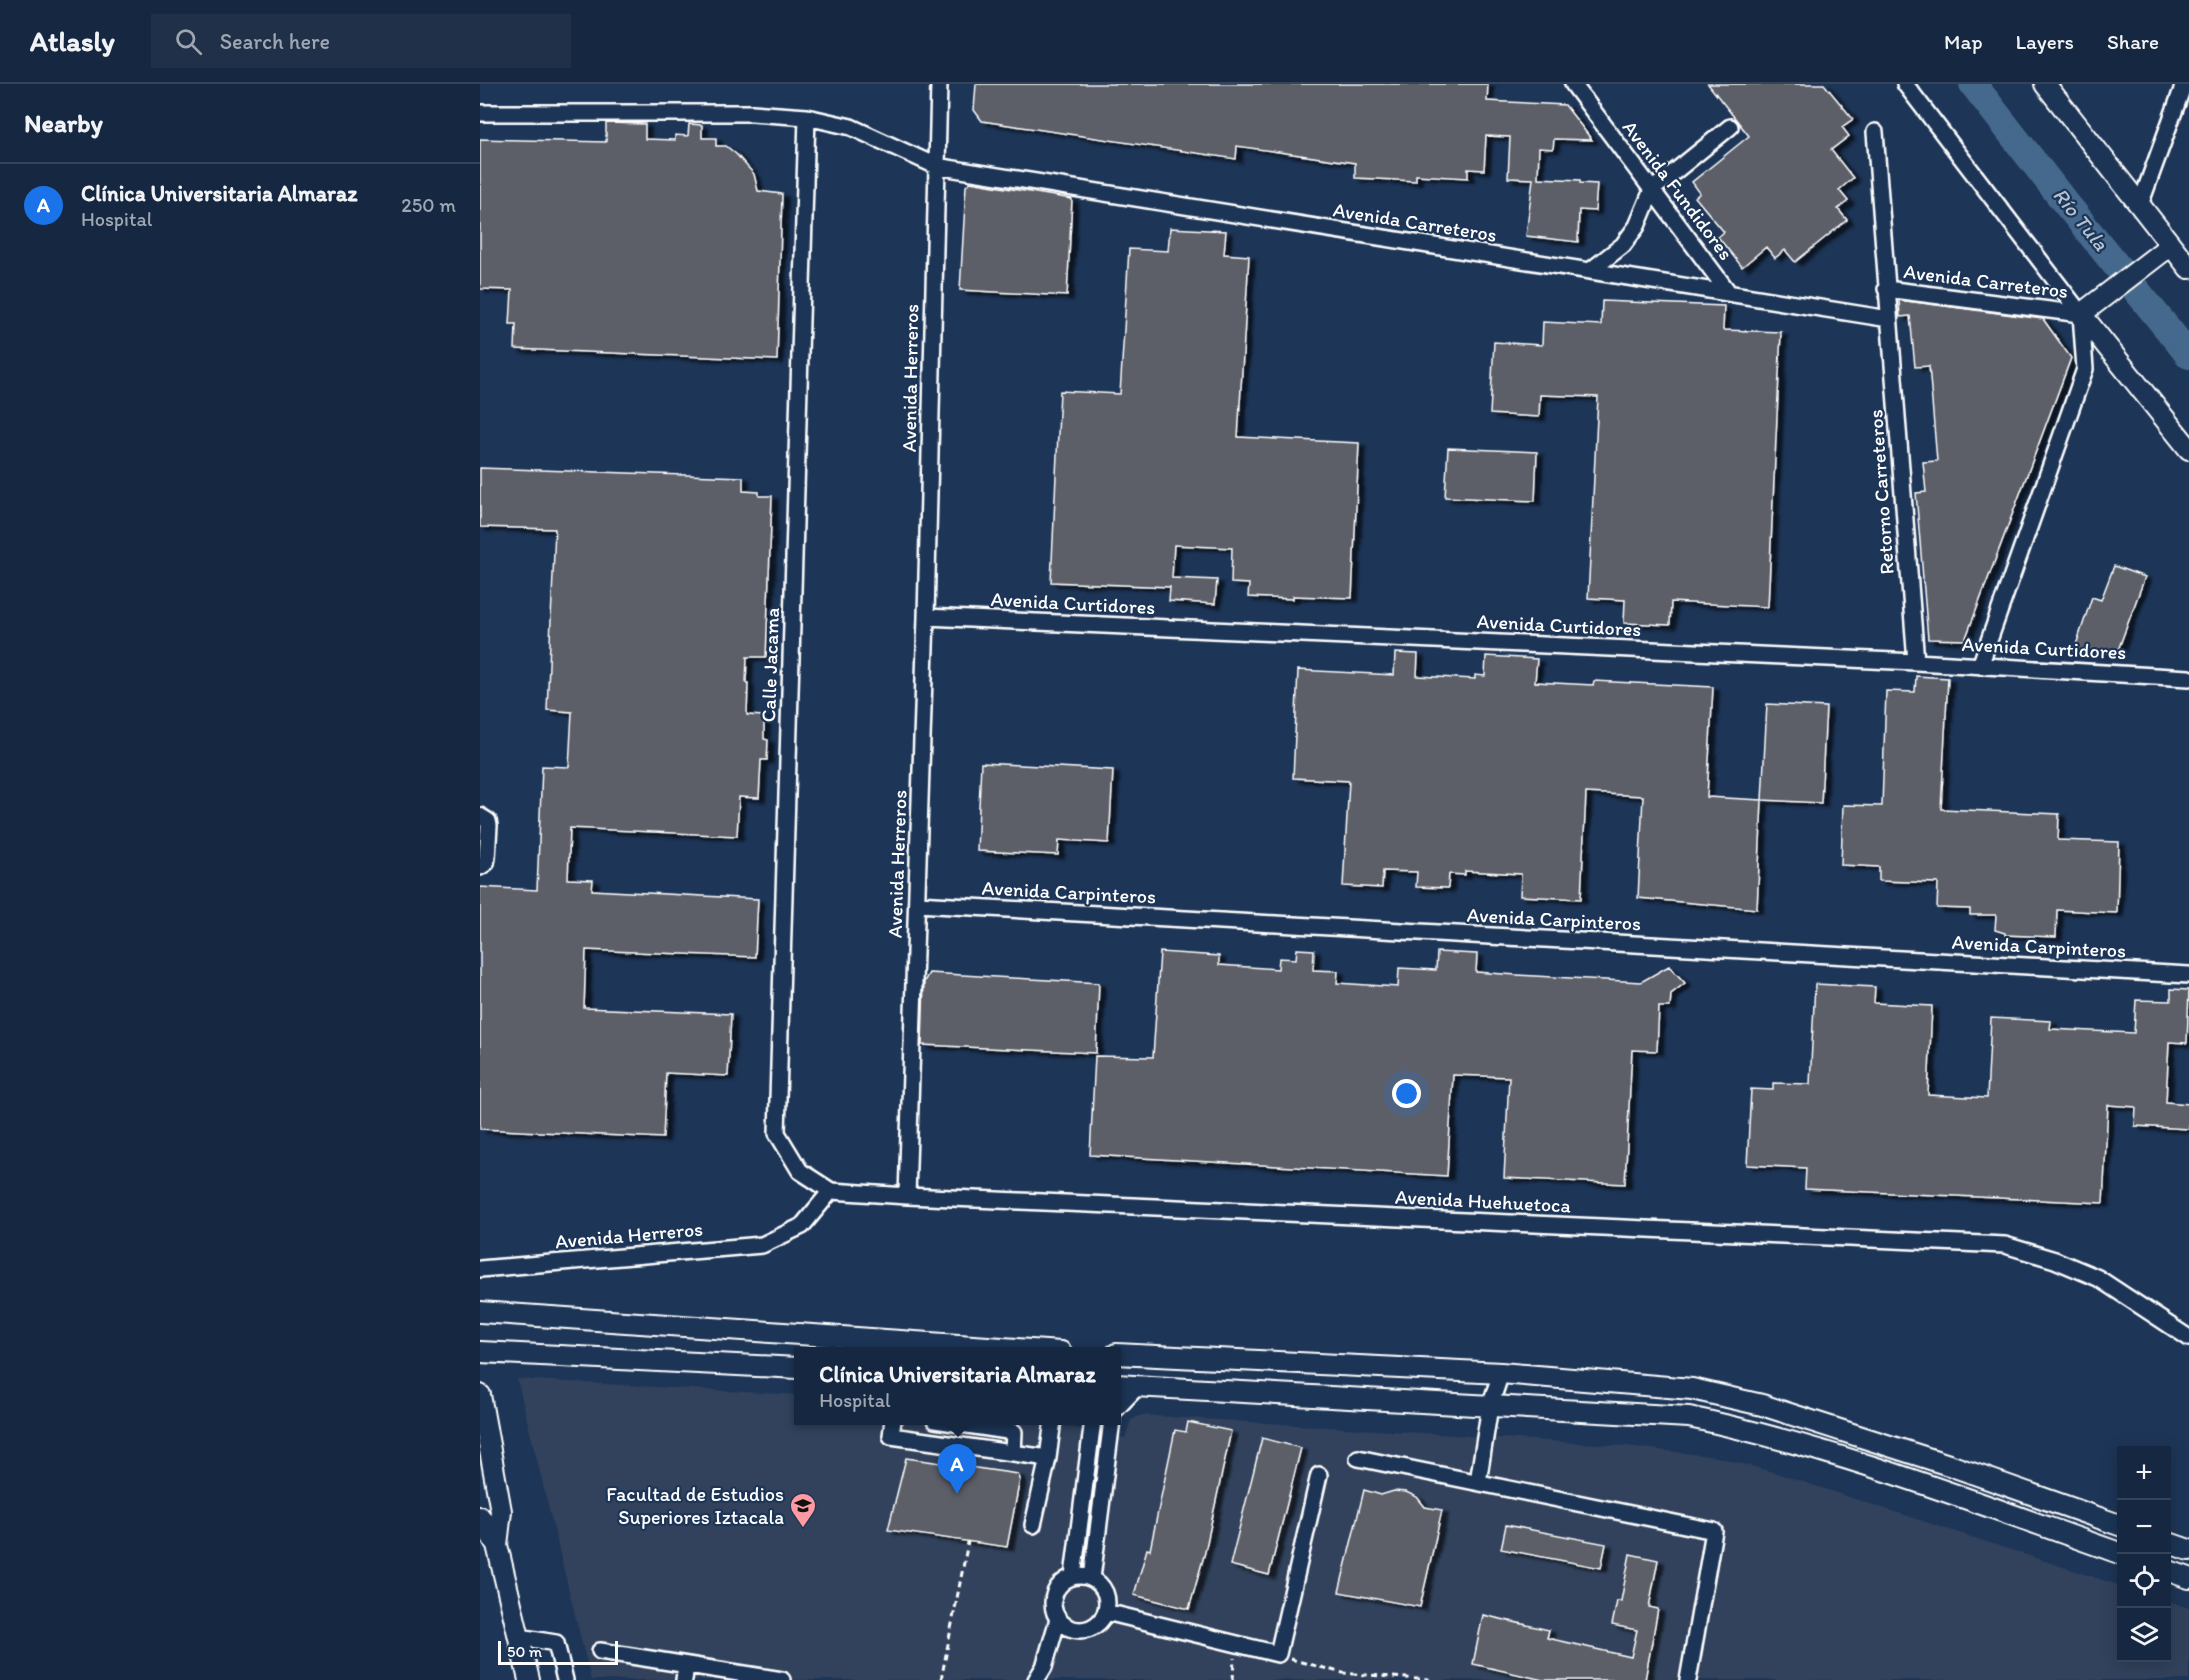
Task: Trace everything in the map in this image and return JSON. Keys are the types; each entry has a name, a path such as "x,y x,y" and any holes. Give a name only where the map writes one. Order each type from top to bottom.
{"main road":[{"path":"2045,84 2140,205 2165,251 2189,268"},
{"path":"2165,251 2086,311 2189,449"},
{"path":"480,1312 974,1347"},
{"path":"480,1352 794,1368"},
{"path":"1121,1354 1501,1373 1692,1389 1762,1405 1952,1466 2117,1525"},
{"path":"1121,1385 1689,1417 1750,1430 1947,1492 2117,1553"},
{"path":"480,1395 501,1511 497,1545"},
{"path":"480,1517 497,1545 529,1680"},
{"path":"2171,1544 2189,1550"},
{"path":"2171,1572 2189,1578"}],"street":[{"name":"Avenida Herreros","path":"907,1197 926,617 939,84"},
{"name":"Avenida Fundidores","path":"1573,84 1729,293"},
{"path":"1905,84 2086,311 2085,369 1980,666"},
{"path":"2140,205 2184,84"},
{"path":"480,113 752,113 807,117 851,127 936,166"},
{"name":"Calle Jacama","path":"807,117 777,1133 800,1171 831,1191"},
{"path":"1590,270 1623,245 1637,226 1652,190 1730,127"},
{"name":"Retorno Carreteros","path":"1875,132 1916,662"},
{"name":"Avenida Carreteros","path":"936,166 1889,319"},
{"name":"Avenida Carreteros","path":"1886,289 2086,311"},
{"name":"Avenida Curtidores","path":"926,617 1916,662 2189,678"},
{"path":"480,816 488,821 489,826 488,858 480,867"},
{"name":"Avenida Carpinteros","path":"917,904 2189,975"},
{"name":"Avenida Herreros","path":"480,1269 762,1245 802,1226 831,1191"},
{"path":"831,1191 907,1197"},
{"name":"Avenida Huehuetoca","path":"907,1197 2005,1245 2055,1260 2098,1278 2189,1338"},
{"path":"1478,1482 1490,1406 1501,1373"},
{"path":"1121,1404 1138,1386"},
{"path":"892,1425 891,1436 1048,1458"},
{"path":"968,1425 1014,1432 1014,1453"},
{"path":"1033,1526 1048,1458 1052,1425"},
{"path":"1073,1576 1092,1425"},
{"path":"1092,1578 1111,1425"},
{"path":"1090,1444 1108,1446"},
{"path":"1358,1458 1714,1531 1688,1680"},
{"path":"1106,1612 1278,1654 1319,1475"},
{"path":"1073,1576 1092,1578 1106,1593 1106,1612 1101,1621 1084,1630 1065,1626 1058,1619 1052,1599 1063,1581 1073,1576"},
{"path":"1036,1680 1044,1667 1058,1619"},
{"path":"519,1637 556,1643 566,1680"},
{"path":"600,1651 685,1672 782,1680"}],"path":[{"path":"940,1680 968,1542"},
{"path":"1233,1680 1236,1643"},
{"path":"1278,1654 1301,1664 1343,1673 1430,1680"}],"shaded area":[{"path":"517,1379 794,1395 794,1425 1062,1425 1125,1438 1131,1420 1141,1415 1627,1446 1717,1457 1773,1472 2117,1585 2117,1662 2171,1662 2171,1602 2189,1608 2189,1680 591,1680"}],"building":[{"path":"976,84 1488,84 1487,101 1565,105 1592,140 1554,139 1553,149 1539,148 1538,178 1580,180 1580,183 1597,184 1595,211 1579,210 1578,242 1526,236 1533,179 1508,178 1510,137 1486,136 1484,170 1468,169 1468,178 1416,175 1416,181 1355,178 1355,163 1237,146 1236,159 982,121 974,110"},
{"path":"1708,84 1824,84 1853,119 1842,127 1849,136 1831,150 1853,178 1839,190 1848,201 1838,209 1847,220 1795,262 1785,250 1775,258 1766,247 1742,267 1718,237 1724,232 1695,197 1700,193 1692,182 1749,136"},
{"path":"606,123 645,124 645,139 675,140 675,135 688,136 689,124 702,125 702,138 716,138 716,146 726,146 736,154 754,174 758,191 782,194 777,360 515,349 516,324 510,324 512,290 480,289 480,139 606,142"},
{"path":"970,182 1072,199 1067,296 960,290 966,186"},
{"path":"1170,228 1226,231 1224,254 1249,256 1238,437 1359,443 1352,598 1248,597 1249,584 1231,583 1232,548 1174,545 1172,578 1217,580 1215,604 1169,601 1170,587 1051,582 1060,391 1120,394 1129,249 1168,251"},
{"path":"1899,300 2043,319 2071,358 1965,640 1928,639 1916,493 1926,492 1923,462 1937,461 1929,366 1915,367 1910,316 1900,317"},
{"path":"1602,301 1724,306 1723,330 1781,332 1768,607 1671,602 1670,625 1624,623 1625,600 1588,598 1598,397 1540,395 1539,417 1490,414 1494,342 1542,345 1543,322 1601,325"},
{"path":"1448,448 1537,452 1535,501 1445,497"},
{"path":"480,468 743,477 743,491 759,492 759,496 772,496 766,657 747,657 746,683 748,683 747,715 764,716 764,739 768,740 767,760 761,760 759,798 739,797 737,836 570,828 568,879 593,880 592,890 758,899 755,957 586,950 584,1008 731,1014 728,1076 666,1073 663,1138 480,1129 480,887 537,890 542,766 569,767 572,712 547,710 555,529 480,527"},
{"path":"2114,566 2145,577 2117,653 2074,651 2092,597 2101,600"},
{"path":"1395,653 1418,654 1417,676 1475,679 1475,675 1485,676 1486,656 1537,659 1535,682 1593,685 1594,681 1713,687 1707,797 1762,800 1757,909 1638,898 1643,796 1586,793 1581,899 1520,896 1521,874 1465,871 1465,875 1449,874 1448,888 1416,887 1417,872 1383,871 1382,888 1343,886 1349,781 1293,778 1298,670 1394,675"},
{"path":"1916,676 1948,678 1941,809 2059,814 2058,840 2119,842 2117,913 2057,910 2056,937 2005,935 1995,930 1996,915 1970,915 1970,909 1937,908 1938,883 1879,881 1879,867 1841,865 1843,805 1882,806 1886,691 1915,692"},
{"path":"1767,704 1826,707 1821,803 1762,800"},
{"path":"981,763 1113,770 1109,843 1059,840 1058,855 977,851"},
{"path":"1297,949 1314,950 1313,970 1338,971 1337,983 1398,987 1399,968 1436,970 1437,952 1477,954 1476,972 1517,975 1641,982 1669,966 1685,983 1671,994 1670,1007 1659,1007 1657,1051 1632,1050 1625,1184 1504,1178 1509,1077 1453,1075 1447,1176 1090,1155 1095,1056 1153,1057 1160,952 1219,956 1219,965 1278,969 1279,958 1296,959"},
{"path":"929,973 1099,983 1096,1053 922,1045 924,982"},
{"path":"1815,984 1875,987 1874,1003 1932,1006 1928,1095 1987,1098 1991,1018 2051,1021 2050,1029 2134,1033 2136,1000 2171,1001 2171,989 2189,990 2187,1043 2169,1042 2166,1102 2189,1104 2189,1129 2135,1126 2136,1107 2108,1105 2103,1203 1805,1189 1806,1168 1747,1165 1751,1089 1773,1090 1773,1083 1810,1084"},
{"path":"1188,1422 1231,1431 1205,1552 1189,1609 1134,1595 1147,1549 1150,1550 1175,1430 1186,1432"},
{"path":"1262,1438 1301,1448 1269,1575 1230,1565"},
{"path":"906,1458 1018,1474 1020,1479 1007,1547 888,1530"},
{"path":"1364,1490 1381,1495 1394,1491 1406,1492 1417,1497 1425,1507 1442,1510 1420,1607 1339,1592"},
{"path":"1506,1525 1606,1544 1601,1568 1501,1549"},
{"path":"1630,1554 1658,1560 1649,1607 1658,1609 1645,1680 1543,1680 1473,1664 1483,1615 1549,1630 1547,1638 1631,1657 1637,1630 1612,1625 1617,1601 1621,1601"}],"waterway":[{"name":"Río Tula","path":"1973,84 2189,355"}],"place":[{"name":"Clínica Universitaria Almaraz","path":"957,1494"},
{"name":"Facultad de Estudios Superiores Iztacala","path":"803,1529"}]}
